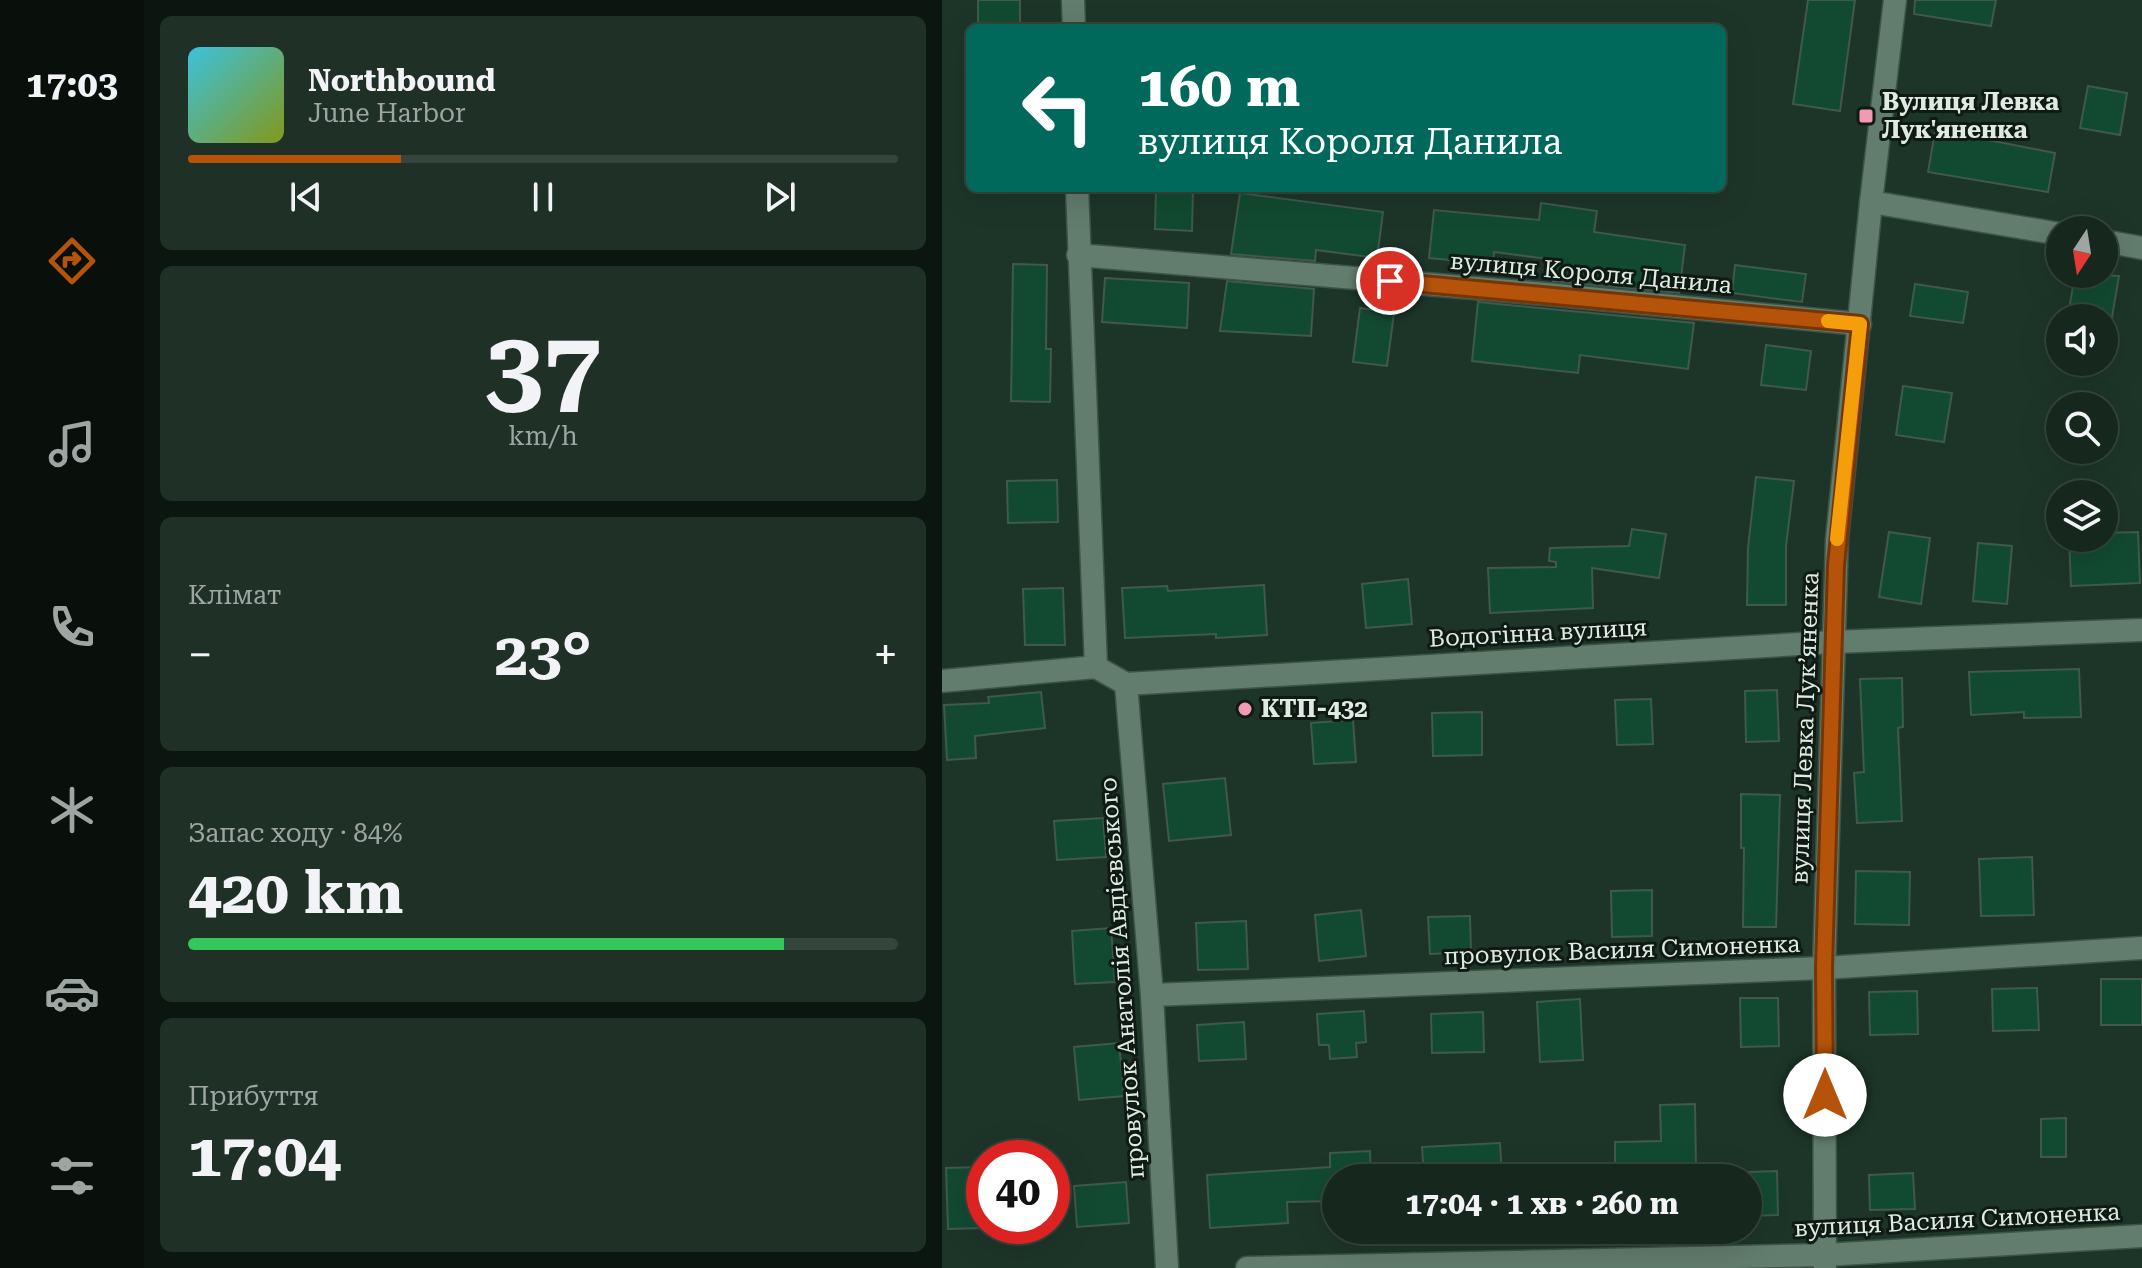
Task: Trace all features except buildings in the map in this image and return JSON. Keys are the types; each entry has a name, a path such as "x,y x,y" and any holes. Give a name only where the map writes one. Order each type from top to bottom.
{"street":[{"path":"1073,0 1074,24"},
{"name":"вулиця Левка Лукʼяненка","path":"1825,1261 1824,968 1837,539 1895,0"},
{"path":"1077,192 1096,667"},
{"path":"1871,202 2046,232"},
{"path":"2118,244 2142,248"},
{"name":"вулиця Короля Данила","path":"1078,255 1530,292 1860,324"},
{"name":"Водогінна вулиця","path":"1126,684 1833,642 2142,630"},
{"path":"942,681 1096,667 1126,684"},
{"name":"провулок Анатолія Авдієвського","path":"1126,684 1152,995 1167,1268"},
{"name":"провулок Василя Симоненка","path":"1152,995 1824,968 2142,948"},
{"name":"вулиця Василя Симоненка","path":"1247,1268 1825,1261 2142,1236"}],"slow traffic":[{"path":"1828,321 1860,324 1837,539"}],"place":[{"name":"Вулиця Левка Лук'яненка","path":"1866,116"},
{"name":"КТП-432","path":"1245,709"}],"route":[{"path":"1390,281 1860,324 1837,539 1824,968 1825,1095"}]}
